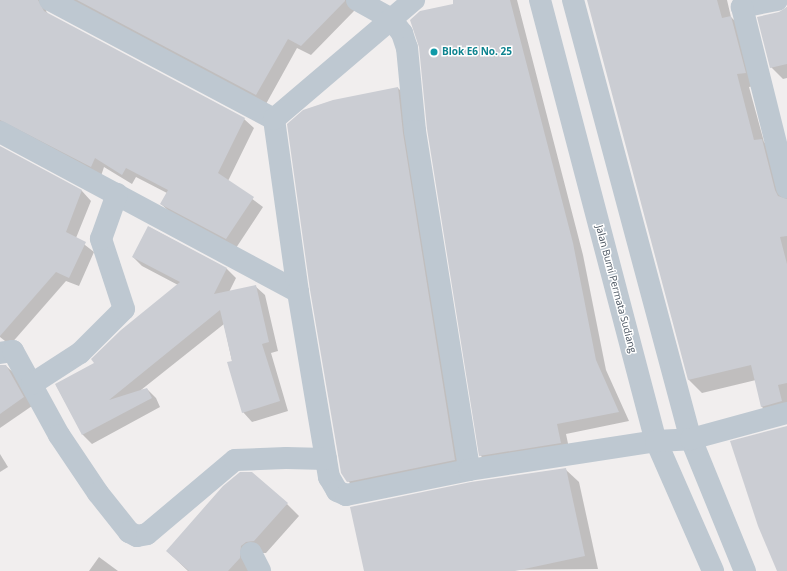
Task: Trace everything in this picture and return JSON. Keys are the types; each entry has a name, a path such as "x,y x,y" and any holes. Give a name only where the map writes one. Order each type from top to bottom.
{"street":[{"path":"50,0 274,119"},
{"path":"357,0 391,18 402,33 407,48 416,139 469,470"},
{"path":"274,119 414,0"},
{"name":"Jalan Bumi Permata Sudiang","path":"540,0 656,441 712,571"},
{"path":"573,0 691,439 743,566 712,571"},
{"path":"777,0 742,3 787,187"},
{"path":"274,119 298,292 326,459 332,483 337,491 346,495 469,470 656,441 691,439 787,413"},
{"path":"0,132 298,292"},
{"path":"32,384 80,353 124,309 101,239 117,194"},
{"path":"0,353 13,351 59,435 98,493 129,532 137,536 148,534 235,460 326,459"}],"building":[{"path":"0,0 38,0 44,11 245,118 218,173 254,197 226,239 160,204 168,190 126,168 122,175 95,158 91,167 0,120"},
{"path":"77,0 345,1 301,46 288,39 256,95"},
{"path":"453,0 510,0 573,243 596,360 619,412 557,424 561,443 479,456 427,129 419,47 410,20 420,11 453,4"},
{"path":"587,0 717,0 722,18 731,16 746,73 737,74 754,140 762,139 775,190 778,196 787,199 787,236 780,237 787,264 787,383 778,385 782,401 761,407 751,365 688,380"},
{"path":"787,7 787,64 770,68 757,17 779,12"},
{"path":"398,87 403,133 455,460 347,482 341,473 310,290 287,124 303,110 333,100"},
{"path":"0,146 82,190 66,232 86,242 69,278 56,272 0,336"},
{"path":"148,226 227,268 214,294 256,285 269,342 262,344 280,401 242,413 227,362 232,361 220,310 109,400 147,388 152,398 82,435 55,384 94,363 91,359 121,330 180,282 132,257"},
{"path":"0,365 6,365 24,397 0,414"},
{"path":"787,426 787,571 777,571 758,526 730,441"},
{"path":"566,468 585,556 515,571 364,571 350,507 471,482"},
{"path":"240,472 252,472 288,503 254,541 246,542 241,546 240,558 228,571 189,571 166,551 223,486"}],"place":[{"name":"Blok E6 No. 25","path":"434,52"}]}
